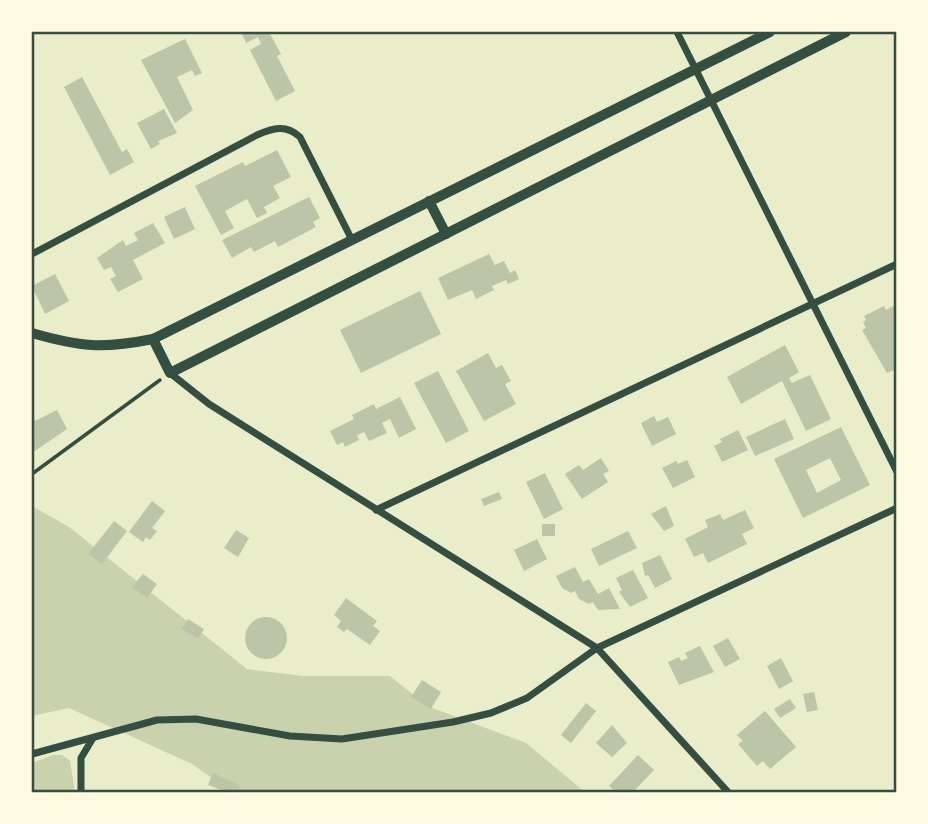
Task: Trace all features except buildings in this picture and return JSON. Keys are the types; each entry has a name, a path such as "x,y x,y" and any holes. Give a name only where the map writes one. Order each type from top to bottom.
{"street":[{"path":"677,32 897,472"},
{"path":"32,333 94,347 114,347 153,339 770,32"},
{"path":"170,373 846,32"},
{"path":"32,254 257,135 286,128 294,131 306,146 352,240"},
{"path":"429,201 446,234"},
{"path":"376,510 897,264"},
{"path":"153,339 170,373 209,404 597,648 728,793"},
{"path":"32,754 139,723 166,719 196,719 290,736 325,739 362,737 491,713 527,698 597,648 897,508"},
{"path":"81,793 81,758 93,737"}],"path":[{"path":"32,474 170,373"}],"green space":[{"path":"32,506 69,527 247,669 303,676 390,676 427,706 526,743 585,792 231,792 192,764 69,708 32,716"},
{"path":"53,755 62,755 70,761 75,792 32,792 32,763"}]}
